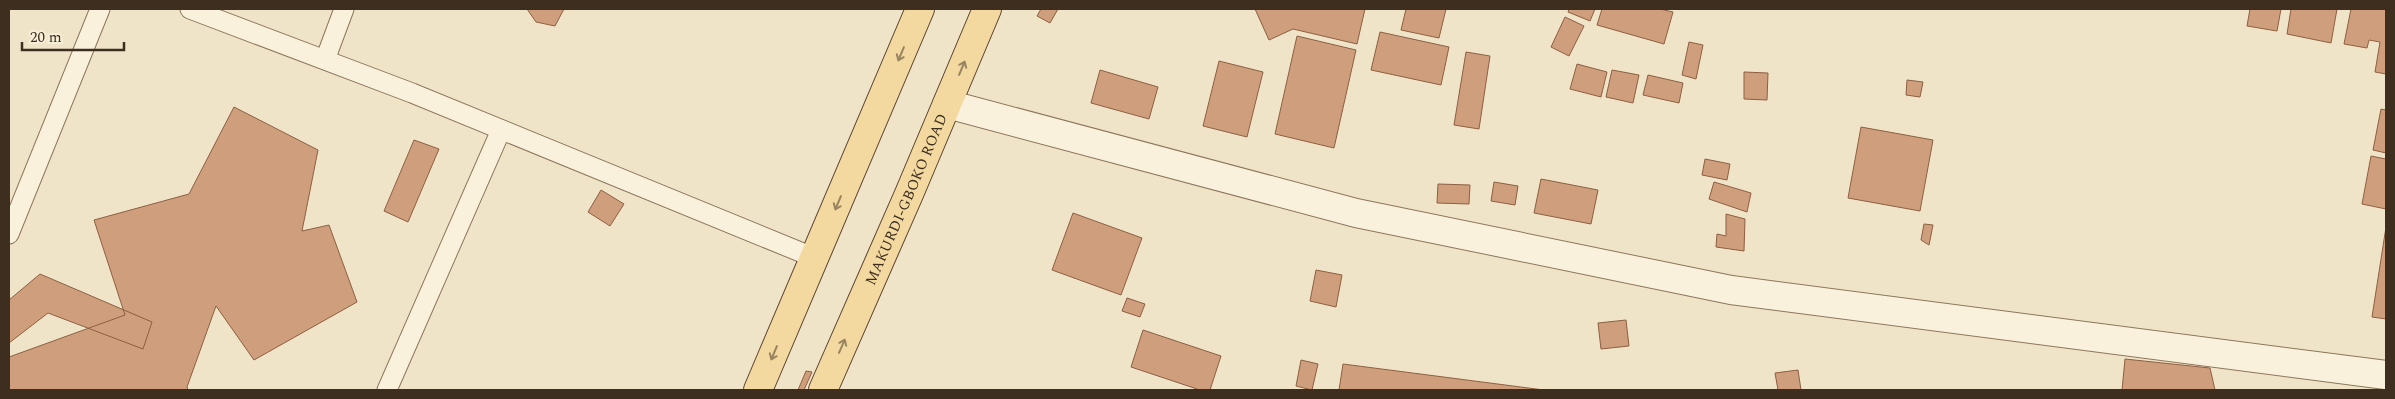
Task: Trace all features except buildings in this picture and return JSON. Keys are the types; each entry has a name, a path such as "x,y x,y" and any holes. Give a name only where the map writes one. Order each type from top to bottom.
{"main road":[{"path":"758,390 920,9"},
{"name":"MAKURDI-GBOKO ROAD","path":"823,390 987,9"}],"street":[{"path":"947,104 1356,212 1731,290 2386,375"}],"lane":[{"path":"9,234 100,9"},
{"path":"190,9 501,130 815,258"},
{"path":"325,60 344,9"},
{"path":"387,390 501,130"}]}
